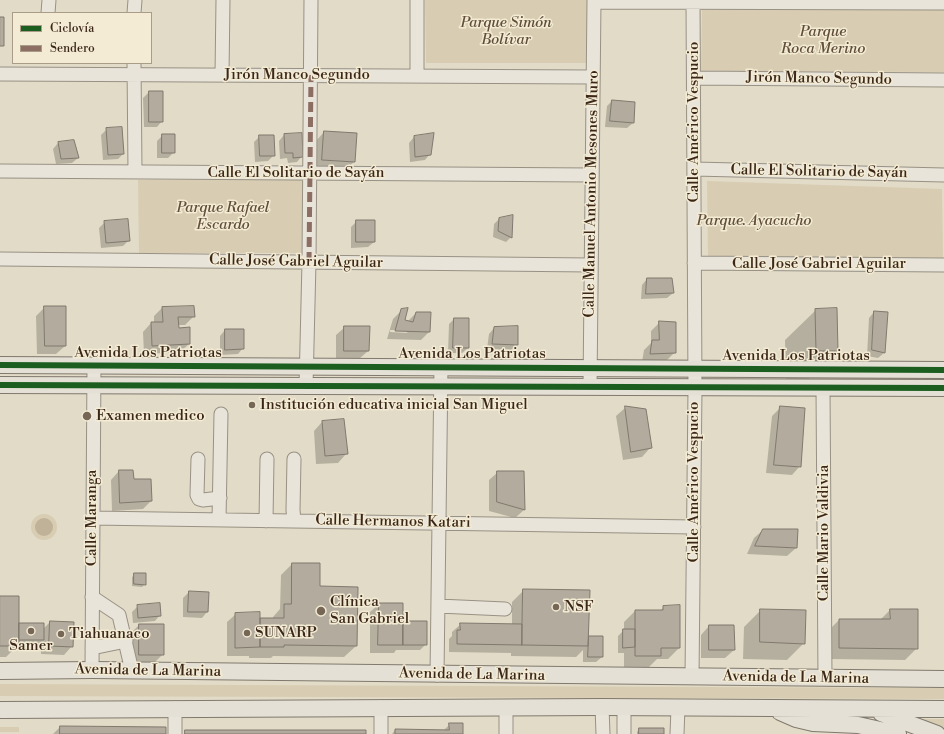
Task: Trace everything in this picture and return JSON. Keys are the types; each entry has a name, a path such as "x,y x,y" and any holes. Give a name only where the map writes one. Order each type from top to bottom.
{"main road":[{"name":"Avenida Los Patriotas","path":"0,365 944,370"},
{"path":"0,385 944,388"},
{"name":"Avenida de La Marina","path":"0,671 92,670 437,675 944,679"},
{"name":"Avenida de La Marina","path":"0,710 381,707 944,709"},
{"path":"771,708 796,719 813,723 844,729 858,725 898,734"},
{"path":"870,709 937,734"},
{"path":"0,720 5,720 26,710"}],"street":[{"path":"48,12 49,0"},
{"path":"134,12 135,0"},
{"path":"222,75 223,0"},
{"path":"306,386 309,262 311,0"},
{"path":"416,0 417,76"},
{"path":"594,1 872,1 944,3"},
{"name":"Calle Manuel Antonio Mesones Muro","path":"590,387 594,1"},
{"name":"Calle Américo Vespucio","path":"692,677 695,388 694,1"},
{"name":"Jirón Manco Segundo","path":"0,74 47,68 133,69 222,75 593,77"},
{"path":"133,69 135,172"},
{"name":"Jirón Manco Segundo","path":"694,78 944,80"},
{"name":"Calle El Solitario de Sayán","path":"694,169 944,175"},
{"name":"Calle El Solitario de Sayán","path":"0,171 592,176"},
{"name":"Calle José Gabriel Aguilar","path":"0,259 591,266"},
{"name":"Calle José Gabriel Aguilar","path":"694,263 944,265"},
{"name":"Calle Maranga","path":"92,670 94,365"},
{"path":"437,675 441,367"},
{"name":"Calle Mario Valdivia","path":"823,388 824,678"},
{"path":"219,520 221,414"},
{"path":"198,459 197,495 199,499 220,498"},
{"path":"266,521 267,459"},
{"path":"294,459 294,521"},
{"name":"Calle Hermanos Katari","path":"92,518 694,527"},
{"path":"92,597 119,615 132,671"},
{"path":"438,606 505,609"},
{"path":"92,648 126,641"},
{"path":"381,707 381,734"},
{"path":"506,707 506,734"},
{"path":"602,707 603,734"},
{"path":"624,707 624,734"},
{"path":"175,708 175,734"},
{"path":"677,734 678,708"}],"green space":[{"name":"Parque Simón Bolívar","path":"425,0 587,0 587,63 426,63"},
{"name":"Parque Roca Merino","path":"702,9 944,10 944,72 701,71"},
{"name":"Parque Rafael Escardo","path":"138,180 307,180 306,253 139,253"},
{"name":"Parque. Ayacucho","path":"707,181 942,189 943,262 708,258"},
{"path":"44,514 53,518 57,527 53,536 44,540 35,536 31,527 35,518"},
{"path":"0,684 944,688 944,699 0,696"},
{"path":"918,719 944,719 944,729"},
{"path":"0,727 19,727 19,732 0,732"}],"shaded area":[{"path":"44,518 50,521 53,527 50,533 44,536 38,533 35,527 38,521"}],"building":[{"path":"0,17 4,17 4,46 0,46"},
{"path":"149,91 163,91 163,122 149,122"},
{"path":"612,100 635,102 634,123 610,121"},
{"path":"122,127 124,154 108,155 106,128"},
{"path":"324,131 357,133 355,162 322,160"},
{"path":"302,133 303,157 293,158 293,153 285,153 284,134"},
{"path":"434,133 431,155 415,157 414,136"},
{"path":"162,134 175,134 175,153 162,153"},
{"path":"259,135 274,135 275,156 260,156"},
{"path":"74,140 79,158 61,159 58,142"},
{"path":"513,215 512,238 498,231 499,218"},
{"path":"128,219 130,241 106,243 104,221"},
{"path":"356,220 375,220 375,242 356,242"},
{"path":"647,278 672,278 674,293 646,294"},
{"path":"44,306 66,306 66,346 45,346"},
{"path":"194,306 195,317 178,317 179,328 190,327 190,344 152,346 151,322 163,322 162,307"},
{"path":"408,308 405,320 413,322 416,312 431,312 430,332 395,331 401,309"},
{"path":"837,308 838,351 816,351 815,309"},
{"path":"874,311 888,312 885,353 872,350"},
{"path":"454,318 469,318 469,348 453,348"},
{"path":"659,321 676,322 676,353 650,354 652,340 659,340"},
{"path":"344,326 370,326 369,351 344,351"},
{"path":"518,326 518,345 492,344 494,327"},
{"path":"225,329 244,329 244,349 225,350"},
{"path":"625,406 646,409 652,448 631,452"},
{"path":"780,406 805,408 801,467 774,465"},
{"path":"344,419 348,454 325,456 322,421"},
{"path":"119,470 133,470 134,479 151,479 152,501 120,503"},
{"path":"497,471 524,471 525,510 497,502"},
{"path":"763,529 798,529 797,548 755,546"},
{"name":"Clínica San Gabriel","path":"292,563 320,563 320,586 358,587 357,646 284,645 284,647 260,647 260,618 284,618 284,604 291,604"},
{"path":"134,573 146,573 146,585 134,584"},
{"name":"NSF","path":"523,589 590,590 588,646 522,645"},
{"path":"189,591 209,592 208,612 188,612"},
{"path":"0,596 19,596 19,646 0,646"},
{"path":"160,603 161,616 138,618 137,605"},
{"path":"379,603 403,603 403,645 378,645"},
{"path":"680,605 680,648 661,648 661,656 635,656 635,610 663,610 663,606"},
{"path":"760,609 806,610 805,644 760,642"},
{"path":"890,609 918,609 918,649 839,648 839,619 890,619"},
{"name":"SUNARP","path":"260,612 260,647 235,648 235,613"},
{"name":"Tiahuanaco","path":"50,621 74,622 73,647 49,646"},
{"path":"403,621 427,621 427,645 403,645"},
{"name":"Samer","path":"19,623 44,623 44,640 19,640"},
{"path":"460,623 522,624 522,645 457,644 457,630 460,630"},
{"path":"139,624 164,624 164,655 139,655"},
{"path":"709,625 734,625 735,650 709,650"},
{"path":"623,629 635,629 635,647 623,648"},
{"path":"589,636 603,636 603,657 588,657"},
{"path":"449,723 463,723 463,734 395,734 395,729 449,730"},
{"path":"60,726 166,727 166,734 60,734"},
{"path":"639,728 664,728 664,734 639,734"},
{"path":"185,730 366,730 366,734 185,734"}],"marked path":[{"path":"309,262 311,75"}],"cycle path":[{"path":"0,365 944,370"},
{"path":"0,385 944,388"}],"place":[{"name":"Institución educativa inicial San Miguel","path":"252,405"},
{"name":"Examen medico","path":"87,416"},
{"name":"NSF","path":"556,607"},
{"name":"Clínica San Gabriel","path":"321,611"},
{"name":"Samer","path":"31,631"},
{"name":"SUNARP","path":"247,633"},
{"name":"Tiahuanaco","path":"61,634"}]}
